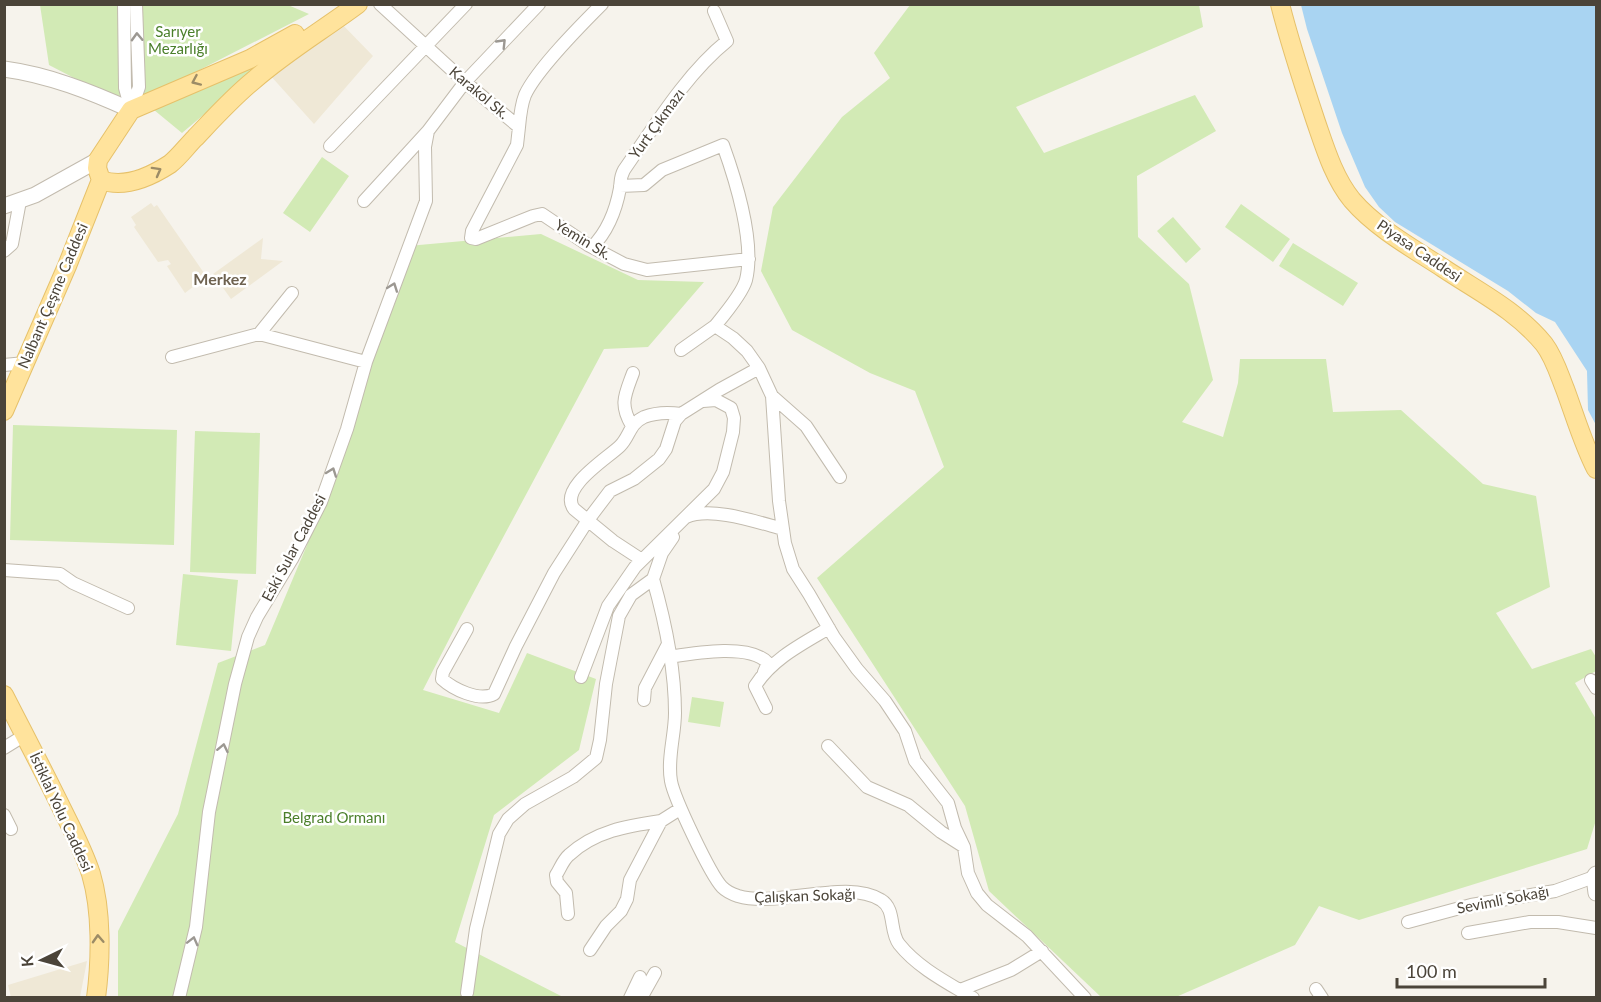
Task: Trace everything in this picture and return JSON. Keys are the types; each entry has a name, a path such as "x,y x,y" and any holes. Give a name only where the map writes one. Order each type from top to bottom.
{"main road":[{"path":"341,4 284,41 250,59 131,110 98,160 97,168 101,180 111,184 127,183 144,178 171,163 253,80 289,51 358,4"},
{"name":"Piyasa Caddesi","path":"1280,4 1304,88 1322,139 1344,190 1368,216 1442,268 1499,303 1529,327 1546,347 1555,364 1596,469"},
{"path":"250,59 256,65 253,80"},
{"name":"Nalbant Çeşme Caddesi","path":"4,411 67,266 101,180"},
{"name":"İstiklal Yolu Caddesi","path":"4,695 83,853 91,874 96,899 100,970 96,998"}],"street":[{"path":"124,4 125,88 131,110"},
{"path":"131,110 139,87 136,4"},
{"name":"Karakol Sk.","path":"380,4 465,82 519,127"},
{"path":"330,146 466,4"},
{"path":"364,201 428,131 465,82 539,4"},
{"name":"Karakol Sk.","path":"519,127 526,93 549,62 602,4"},
{"name":"Yurt Çıkmazı","path":"592,247 608,225 624,170 669,107 714,51 727,41 714,11"},
{"path":"4,69 89,91 131,110"},
{"name":"Yemin Sk.","path":"519,127 517,145 472,231 471,238 476,239 542,214 592,247 624,264 647,270 749,259"},
{"name":"Eski Sular Caddesi","path":"179,998 196,927 209,813 235,684 248,637 321,502 347,429 366,362 426,201 425,155 428,131"},
{"path":"620,186 644,185 662,170 723,145 742,208 749,259 746,283 715,326 681,350"},
{"path":"4,251 12,244 12,203 64,181 98,160"},
{"path":"64,181 101,180"},
{"path":"259,334 292,293"},
{"path":"715,326 747,351 759,368 772,396 779,501 793,569 829,628 905,731 915,761 948,803 955,828 964,847 976,893 987,905 1027,936 1085,998"},
{"path":"172,357 259,334 366,362"},
{"path":"4,364 25,363"},
{"path":"467,629 442,679 477,697 489,697 494,694 549,583 588,520 610,491 634,479 659,459 666,449 675,421 681,414 759,368"},
{"path":"632,426 626,416 623,400 633,373"},
{"path":"772,396 806,426 840,477"},
{"path":"581,676 608,606 635,567 714,489 723,472 733,432 734,418 731,408 716,400 703,401"},
{"path":"642,560 588,520 570,503 570,498 580,480 622,444 632,426 644,417 666,411 681,414"},
{"path":"687,516 714,514 783,529"},
{"path":"467,993 476,929 499,834 508,819 525,804 573,777 596,758 606,684 619,616 631,595 652,579 663,553 687,516"},
{"path":"4,570 60,574 128,608"},
{"path":"568,914 566,893 557,882 556,875 567,856 607,832 661,821 680,809 671,781 675,712 668,651 661,607 652,579"},
{"path":"764,672 797,646 829,628"},
{"path":"668,651 726,650 763,657 768,663 756,686 766,708"},
{"path":"644,700 645,688 668,651"},
{"path":"4,748 25,735"},
{"path":"828,746 867,787 908,806 964,847"},
{"name":"Çalışkan Sokağı","path":"680,809 715,876 728,892 746,898 770,899 834,892 875,897 885,903 891,914 895,937 906,951 923,966 960,990"},
{"path":"4,815 11,829"},
{"path":"590,950 606,926 621,911 627,899 630,880 661,821"},
{"path":"1595,876 1596,893"},
{"name":"Sevimli Sokağı","path":"1408,922 1471,905 1555,891 1595,876"},
{"path":"1468,933 1530,922 1558,922 1596,928"},
{"path":"960,990 1011,970 1042,951"},
{"path":"641,998 654,974"},
{"path":"630,998 640,977"},
{"path":"960,990 973,998"}],"shaded area":[{"path":"339,21 373,56 314,124 269,74"},
{"path":"151,203 154,207 157,205 204,273 196,279 198,283 185,293 167,266 171,264 168,260 158,262 134,227 136,225 131,217"},
{"path":"263,238 261,259 283,261 231,299 213,274"},
{"path":"87,961 80,997 11,997 8,985"}],"green space":[{"name":"Sarıyer Mezarlığı","path":"40,5 121,5 126,105 49,65"},
{"name":"Sarıyer Mezarlığı","path":"139,5 288,5 309,14 139,101"},
{"path":"910,5 1199,5 1203,27 1016,107 1044,153 1195,95 1216,131 1137,176 1138,237 1189,284 1213,380 1182,422 1223,437 1238,383 1240,359 1326,359 1333,412 1401,410 1483,484 1536,496 1550,587 1496,613 1532,669 1591,649 1596,657 1596,671 1575,683 1596,719 1596,820 1587,849 1359,920 1319,906 1295,945 1176,997 1101,997 989,891 965,806 817,578 944,467 915,391 870,373 792,330 761,271 773,207 842,117 890,78 874,53"},
{"name":"Sarıyer Mezarlığı","path":"278,52 182,133 148,105"},
{"path":"322,157 349,176 310,232 283,213"},
{"path":"1241,204 1290,239 1273,262 1225,227"},
{"path":"1173,217 1201,249 1186,263 1157,231"},
{"name":"Belgrad Ormanı","path":"541,234 638,280 704,282 648,347 604,349 423,690 499,713 527,653 596,679 579,750 494,815 455,942 563,997 118,997 118,931 178,814 218,663 265,645 307,545 408,246"},
{"path":"1293,243 1358,283 1343,306 1279,266"},
{"path":"13,425 177,430 174,545 10,540"},
{"path":"195,431 260,433 256,574 190,572"},
{"path":"183,574 238,580 231,651 176,645"},
{"path":"692,697 724,702 720,727 688,722"}],"water":[{"path":"1301,5 1596,5 1596,425 1588,410 1587,371 1555,322 1536,313 1508,291 1395,222 1379,207 1365,187 1342,133"}],"district":[{"name":"Merkez","path":"220,279"}]}
